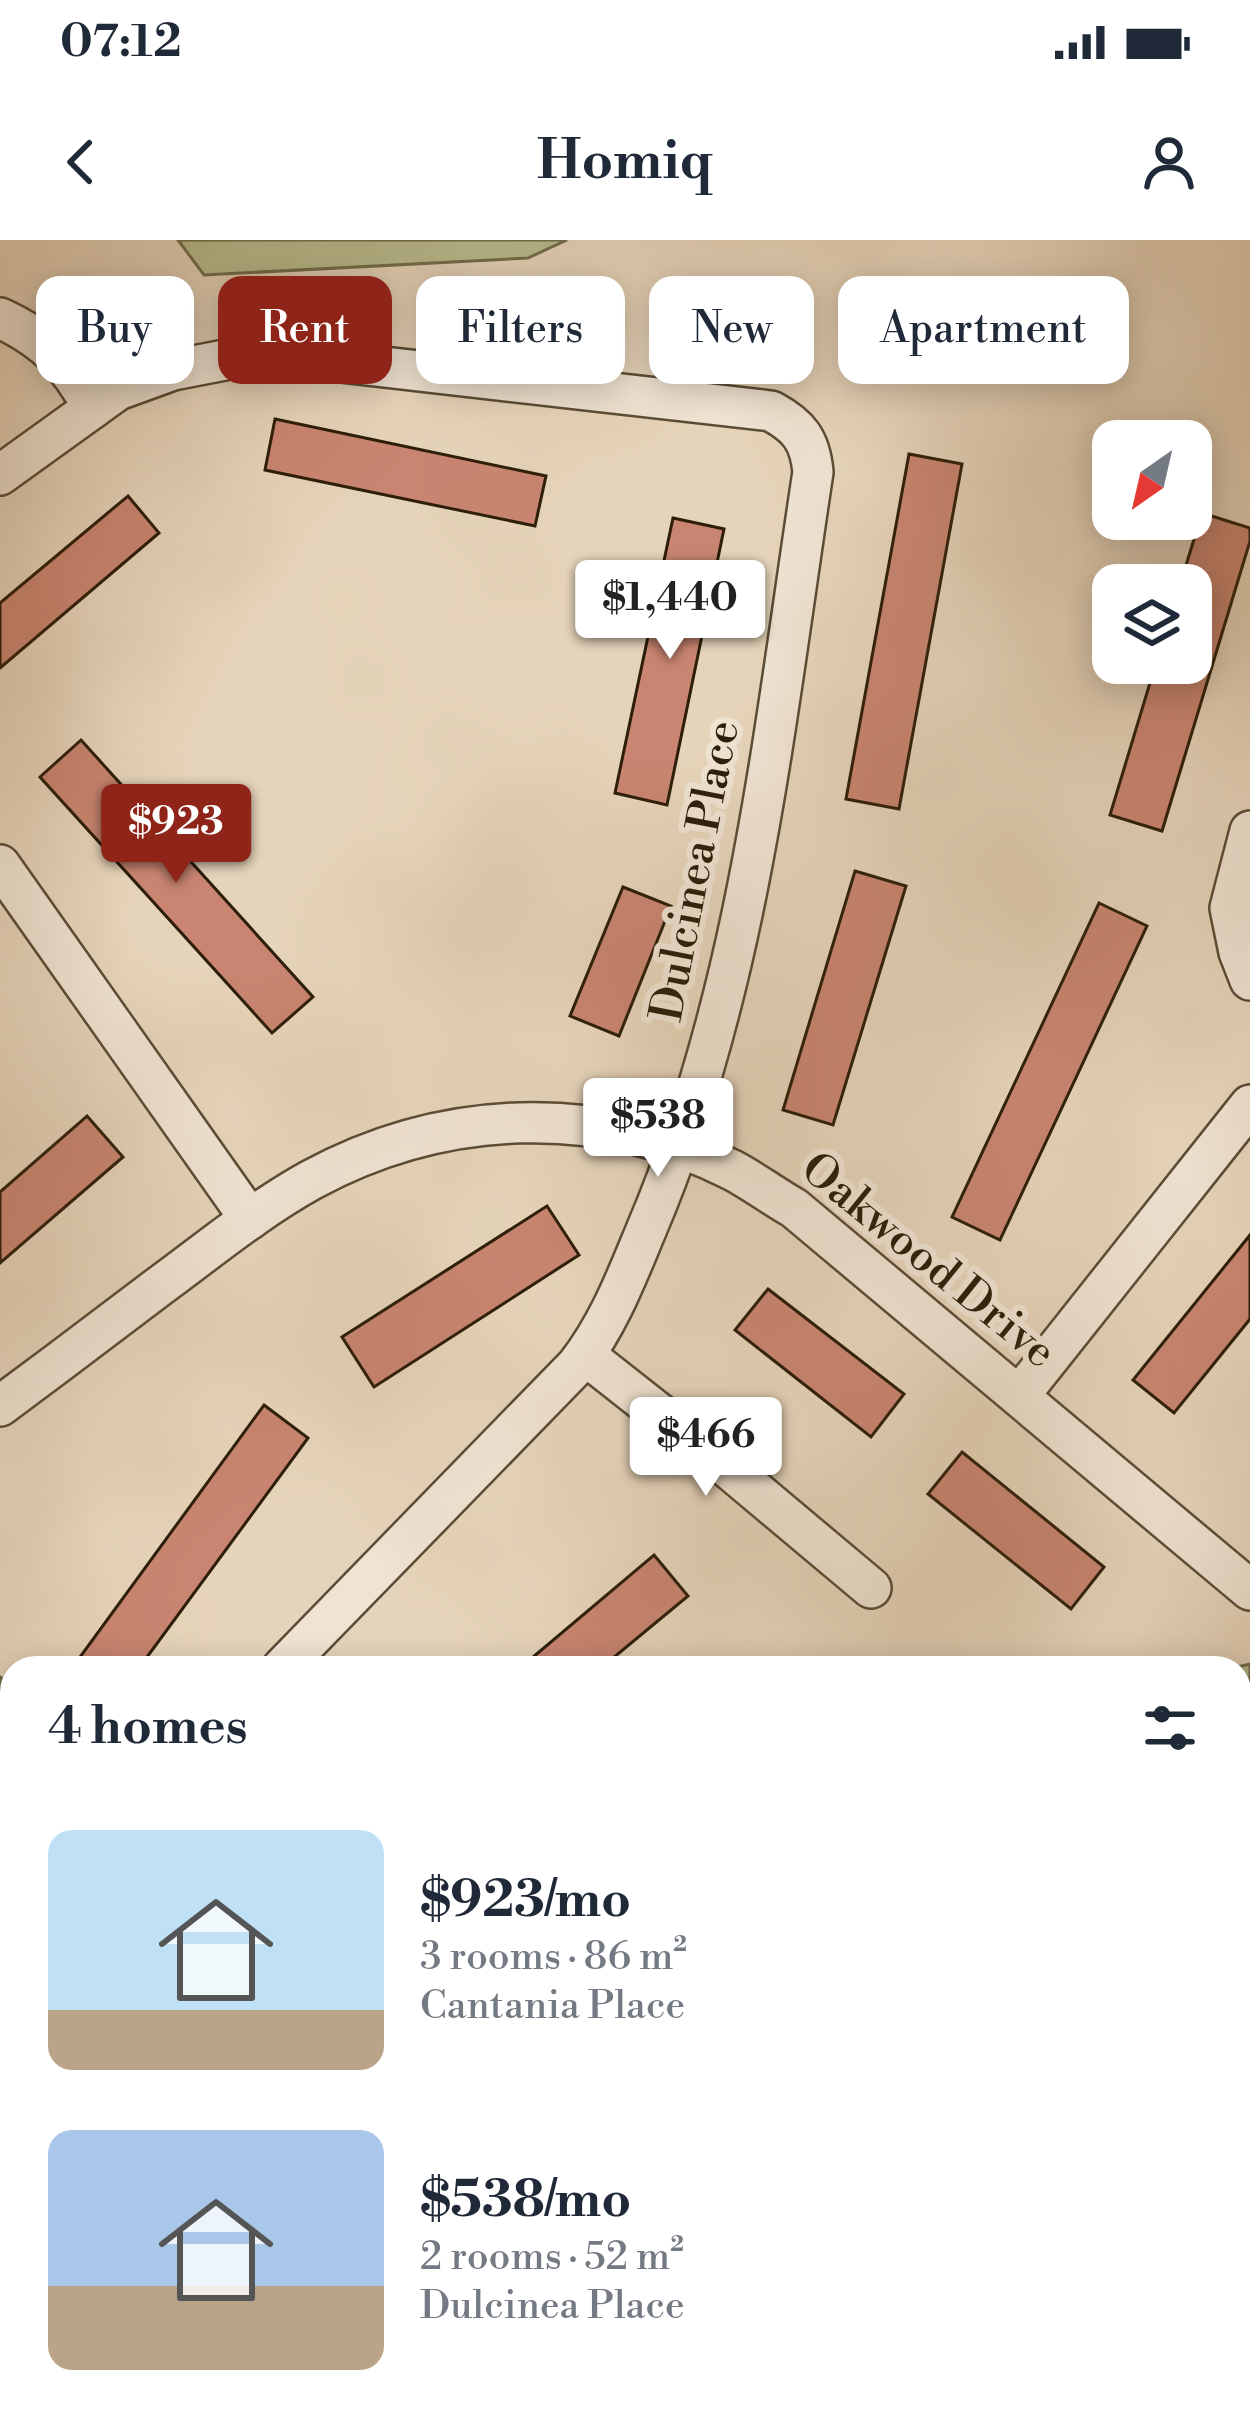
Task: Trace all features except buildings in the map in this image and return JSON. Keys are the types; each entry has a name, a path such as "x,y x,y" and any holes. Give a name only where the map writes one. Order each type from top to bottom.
{"street":[{"path":"0,318 50,348 75,376 93,408"},
{"name":"Dulcinea Place","path":"0,475 118,390 173,370 230,359 288,356 771,411 802,435 811,455 813,472 754,861 718,1022 679,1147 611,1314 585,1354 294,1656"},
{"path":"1250,831 1230,908 1238,952 1250,980"},
{"path":"1,869 250,1219"},
{"path":"1018,1396 1250,1105"},
{"name":"Oakwood Drive","path":"0,1406 250,1219 356,1158 419,1136 470,1125 588,1124 679,1147 734,1171 794,1208 1250,1590"},
{"path":"585,1354 872,1588"}],"green space":[{"path":"178,240 567,240 528,258 204,275"}]}
